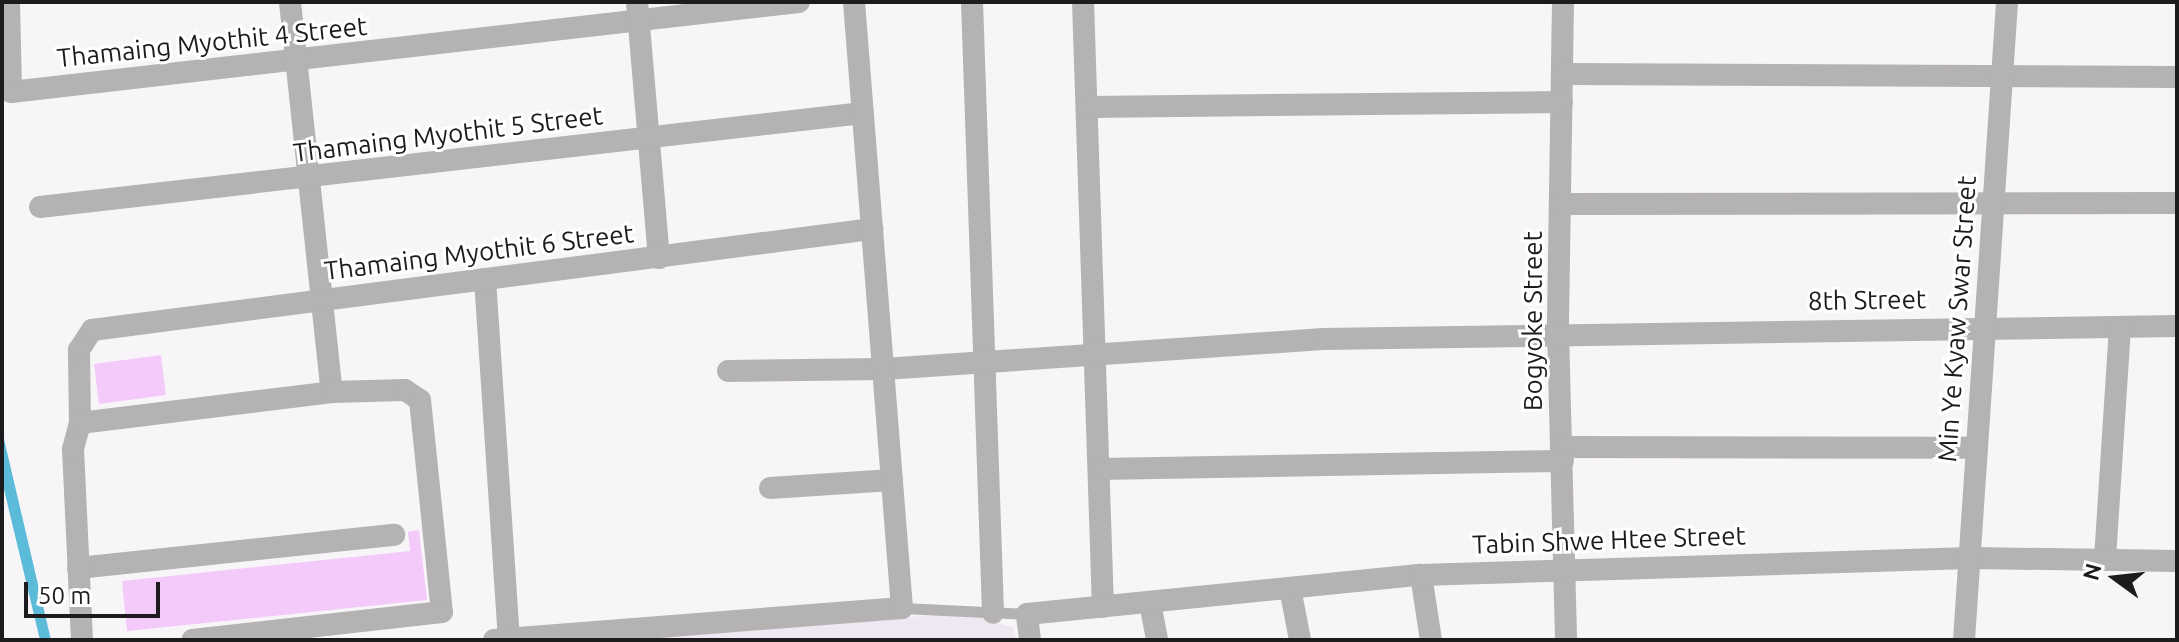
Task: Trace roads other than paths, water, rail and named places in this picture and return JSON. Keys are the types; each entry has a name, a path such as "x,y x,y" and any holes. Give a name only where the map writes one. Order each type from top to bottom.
{"street":[{"name":"Thamaing Myothit 4 Street","path":"9,2 11,92 296,62 638,12 799,2"},
{"path":"290,2 319,300 332,392"},
{"path":"485,279 501,639 561,637 902,608 854,2"},
{"path":"972,2 993,613"},
{"path":"1083,2 1103,607"},
{"name":"Bogyoke Street","path":"1563,2 1558,332 1566,640"},
{"name":"Min Ye Kyaw Swar Street","path":"1964,640 2007,2"},
{"path":"638,12 659,258"},
{"path":"1562,74 2002,80 2177,77"},
{"path":"1087,107 1562,102"},
{"name":"Thamaing Myothit 5 Street","path":"40,207 307,180 863,113"},
{"path":"1560,204 2177,203"},
{"name":"Thamaing Myothit 6 Street","path":"80,423 79,350 92,330 872,229"},
{"name":"8th Street","path":"728,371 884,369 1095,355 1558,332 2177,326"},
{"path":"2105,559 2120,327"},
{"path":"82,640 73,449 80,423 332,392 405,390 420,400 442,612 193,640"},
{"path":"1099,469 1562,454 1977,448"},
{"path":"770,488 892,480"},
{"path":"78,568 394,535"},
{"name":"Tabin Shwe Htee Street","path":"1036,614 1421,575 1566,567 1970,558 2177,561"},
{"path":"1421,575 1431,640"},
{"path":"1290,588 1300,640"},
{"path":"1150,603 1157,640"},
{"path":"1030,640 1036,614"}],"lane":[{"path":"902,608 1036,614"}],"water":[{"path":"2,420 51,640 40,640 2,481"}]}
